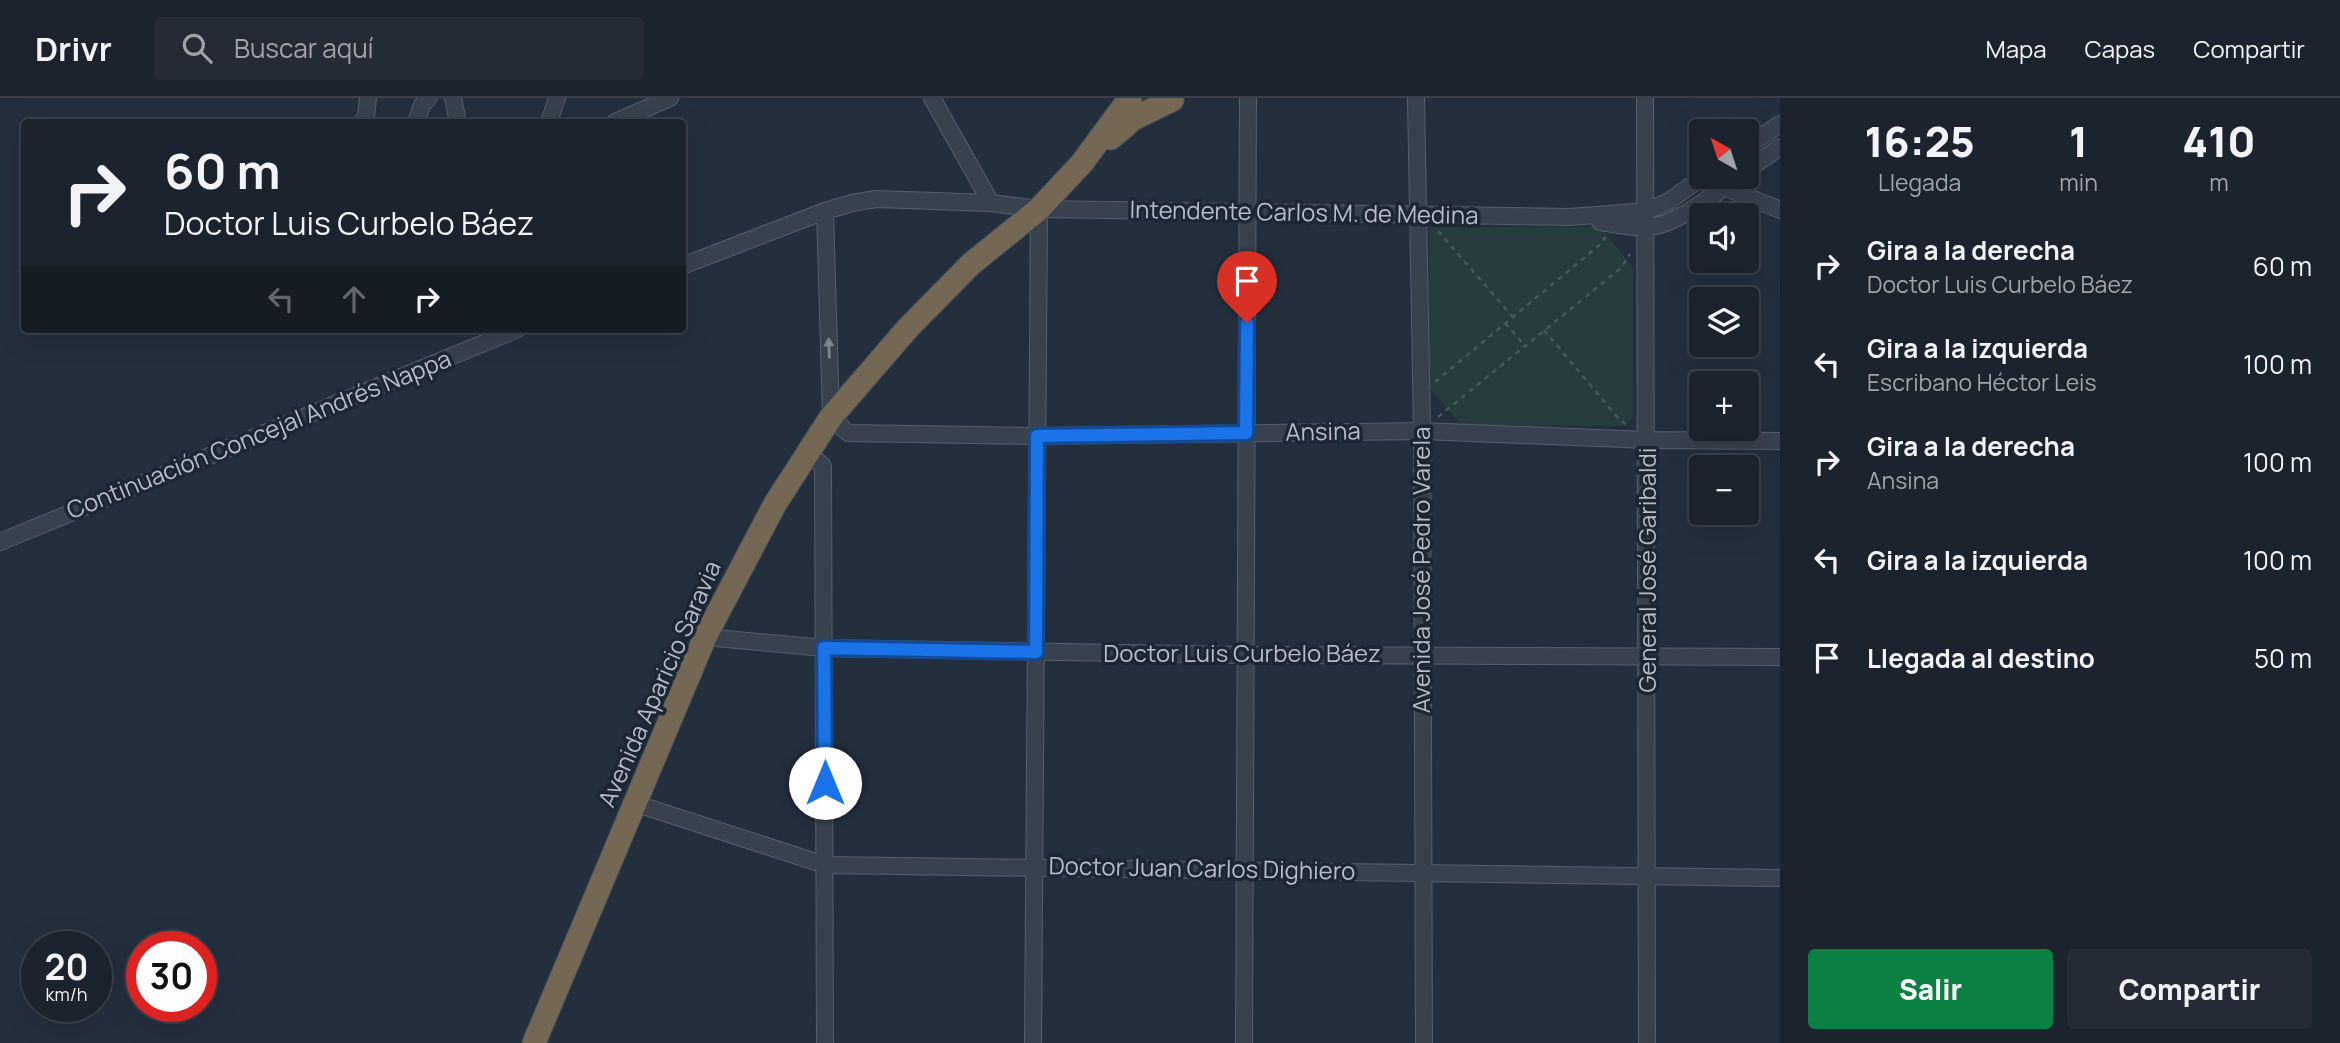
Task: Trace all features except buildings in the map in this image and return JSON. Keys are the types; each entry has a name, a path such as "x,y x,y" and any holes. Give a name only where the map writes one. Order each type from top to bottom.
{"highway":[{"name":"Avenida Aparicio Saravia","path":"1082,163 1130,98"},
{"name":"Avenida Aparicio Saravia","path":"534,1043 705,637 775,504 831,417 908,328 971,264 1039,209 1082,163 1133,119 1172,99"}],"street":[{"path":"364,119 368,98"},
{"path":"417,119 422,106 429,98"},
{"path":"453,98 457,119"},
{"path":"550,119 557,98"},
{"path":"622,119 670,98"},
{"path":"932,98 991,203"},
{"path":"1244,1043 1248,98"},
{"name":"Avenida José Pedro Varela","path":"1416,98 1422,431 1424,1043"},
{"name":"General José Garibaldi","path":"1645,98 1647,1043"},
{"path":"1759,138 1780,124"},
{"path":"1759,162 1780,147"},
{"path":"1647,211 1669,201 1689,187"},
{"path":"1647,228 1678,217 1710,189"},
{"path":"1734,189 1780,210"},
{"path":"686,264 825,211 876,199 991,203 1039,209 1033,1043"},
{"name":"Intendente Carlos M. de Medina","path":"1039,209 1570,217 1647,211"},
{"path":"825,211 831,417"},
{"name":"Intendente Carlos M. de Medina","path":"1570,217 1647,228"},
{"name":"Continuación Concejal Andrés Nappa","path":"0,542 504,333"},
{"name":"Ansina","path":"831,417 848,433 1037,436 1422,431 1647,440 1780,441"},
{"path":"808,452 823,466 825,1043"},
{"name":"Doctor Luis Curbelo Báez","path":"705,637 824,648 1036,652 1780,657"},
{"name":"Doctor Juan Carlos Dighiero","path":"634,803 825,865 1780,877"}],"path":[{"path":"1419,215 1448,239 1513,317"},
{"path":"1421,393 1602,242 1611,223"},
{"path":"1422,431 1621,268 1647,228"},
{"path":"1506,323 1525,346"},
{"path":"1544,330 1619,419 1647,440"}],"green space":[{"path":"1429,227 1600,227 1633,267 1633,418 1621,426 1462,425 1429,388"}],"route":[{"path":"825,783 824,648 1036,652 1037,436 1246,433 1247,323"}]}
